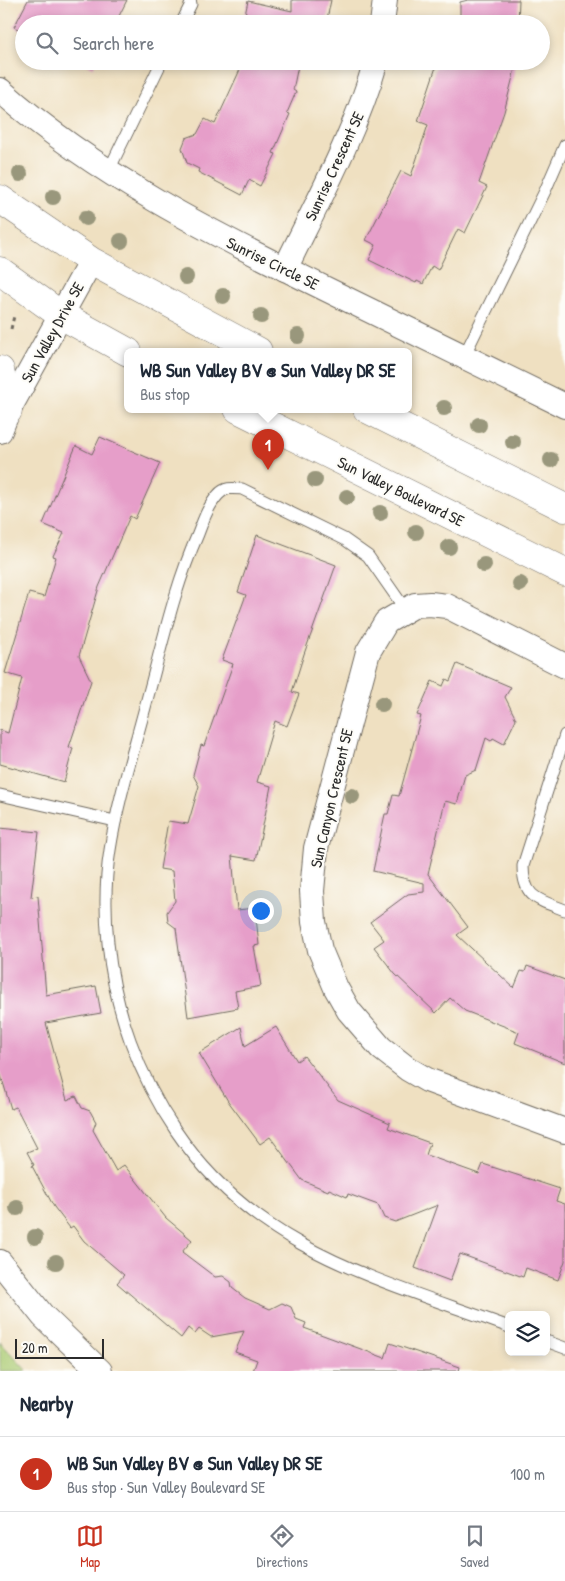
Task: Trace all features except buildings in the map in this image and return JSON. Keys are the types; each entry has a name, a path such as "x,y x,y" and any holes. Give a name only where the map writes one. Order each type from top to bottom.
{"main road":[{"path":"0,200 91,261 252,348"},
{"path":"0,271 61,315 124,350"},
{"path":"0,370 4,421"},
{"name":"Sun Valley Boulevard SE","path":"246,413 565,572"},
{"path":"375,413 565,508"}],"street":[{"path":"383,15 385,0"},
{"name":"Sunrise Crescent SE","path":"284,269 350,134 366,97 374,70"},
{"name":"Sunrise Circle SE","path":"0,90 54,133 108,170 215,235 565,406"},
{"name":"Sun Valley Drive SE","path":"4,421 91,261"},
{"name":"Sun Canyon Crescent SE","path":"565,666 447,606 415,605 405,609 386,622 368,652 316,848 312,891 314,922 320,950 336,988 349,1011 381,1048 408,1069 435,1084 565,1131"},
{"path":"0,1262 43,1316 100,1371"}],"lane":[{"path":"186,15 191,4 190,0"},
{"path":"108,170 158,70"},
{"path":"464,356 545,192 565,145"},
{"path":"405,609 368,556 344,539 242,489 231,488 223,490 209,508 182,572 115,821 106,890 108,944 118,1002 144,1076 176,1131 227,1192 267,1225 331,1262 505,1326"},
{"path":"565,735 523,866 523,880 532,896 565,910"},
{"path":"0,796 115,821"},
{"path":"550,1342 565,1348"}],"path":[{"path":"11,330 14,312"}],"green space":[{"path":"0,1342 27,1371 0,1371"}],"place":[{"name":"WB Sun Valley BV @ Sun Valley DR SE","path":"268,470"}]}
